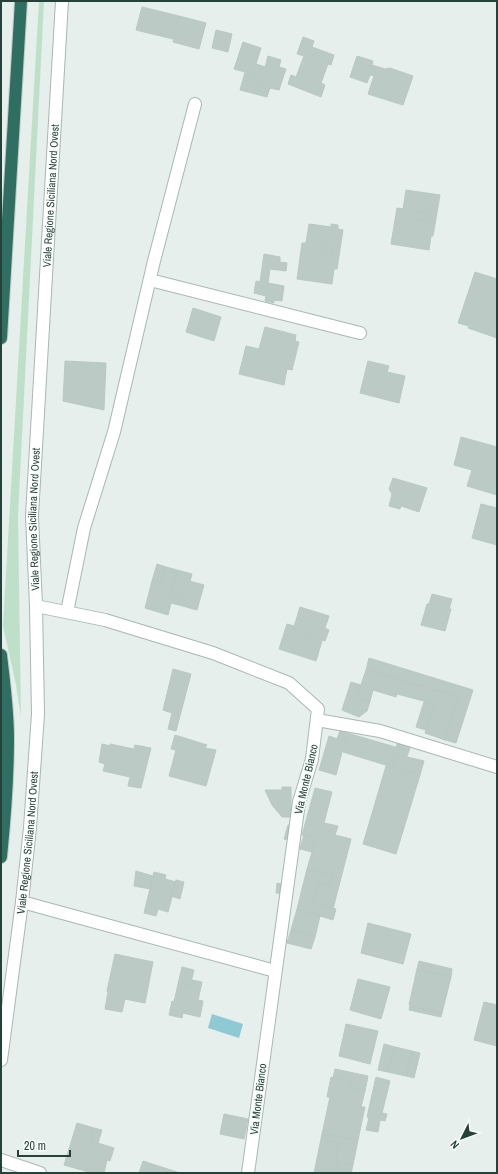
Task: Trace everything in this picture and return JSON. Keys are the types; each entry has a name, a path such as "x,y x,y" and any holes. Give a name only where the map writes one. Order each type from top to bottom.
{"highway":[{"path":"1,338 21,1"},
{"path":"1,655 6,698 8,736 7,786 1,857"}],"street":[{"name":"Viale Regione Siciliana Nord Ovest","path":"1,1060 22,902 30,828 38,714 36,606 32,516 62,1"},
{"path":"67,612 84,528 114,432 150,280 195,104"},
{"path":"150,280 360,333"},
{"name":"Via Monte Bianco","path":"36,606 105,620 213,653 288,683 318,709 312,759 299,802 248,1173"},
{"path":"317,720 380,731 497,767"},
{"path":"22,902 275,971"},
{"path":"1,1160 40,1173"}],"green space":[{"path":"39,1 44,1 18,516 21,717 16,685 3,626"}],"water":[{"path":"212,1014 243,1024 239,1038 208,1028"}],"building":[{"path":"142,7 179,16 173,39 136,30"},
{"path":"179,16 206,23 199,49 173,42"},
{"path":"216,30 232,34 228,52 212,48"},
{"path":"303,37 314,41 312,47 334,55 331,65 328,64 321,83 325,85 321,97 288,84 291,75 296,77 304,56 297,54"},
{"path":"243,42 261,48 256,64 265,67 268,56 281,60 279,67 286,69 279,90 270,88 267,97 240,90 245,72 234,69"},
{"path":"357,56 373,61 372,65 385,69 390,68 413,76 403,105 368,94 374,76 370,75 367,83 350,77"},
{"path":"249,74 261,77 258,88 246,85"},
{"path":"406,190 440,195 429,250 391,244 397,208 403,209"},
{"path":"417,211 429,213 427,221 416,220"},
{"path":"309,224 331,227 331,224 338,225 338,229 343,230 337,269 334,269 332,284 297,279 302,243 306,243"},
{"path":"321,244 332,246 331,255 320,253"},
{"path":"264,254 280,257 280,262 287,263 286,271 270,269 268,283 284,286 282,301 274,300 274,303 265,301 266,296 254,293 256,281 260,282"},
{"path":"475,272 497,279 497,338 458,323"},
{"path":"193,308 221,317 214,341 186,332"},
{"path":"265,327 296,335 295,341 299,342 292,370 287,369 284,385 239,374 246,346 259,349"},
{"path":"65,361 106,363 104,410 63,401"},
{"path":"368,361 389,366 387,372 405,376 399,403 360,393"},
{"path":"461,437 497,447 497,495 467,486 472,470 454,465"},
{"path":"393,478 427,488 419,512 401,506 400,509 389,506 392,494 389,489"},
{"path":"481,504 497,508 497,545 472,538"},
{"path":"157,564 166,567 160,582 152,581"},
{"path":"166,567 177,570 171,595 181,597 179,605 171,603 168,615 145,608 152,581 160,582"},
{"path":"177,570 192,574 190,581 204,585 197,610 179,605 181,597 171,595"},
{"path":"432,594 452,599 445,631 421,625 427,604 429,604"},
{"path":"300,607 329,616 325,628 329,630 325,641 293,630"},
{"path":"287,624 294,626 293,630 322,641 316,661 279,649"},
{"path":"369,658 473,690 456,743 445,740 459,697 366,670"},
{"path":"173,669 191,674 176,731 168,729 172,713 163,710"},
{"path":"366,670 459,697 445,740 425,733 435,704 397,694 396,697 373,690 370,701 357,697"},
{"path":"351,682 361,685 357,697 370,701 367,711 359,717 342,710"},
{"path":"424,702 435,704 426,730 416,727"},
{"path":"340,731 347,733 336,775 319,770 329,736 337,739"},
{"path":"347,733 409,751 407,756 395,754 392,767 343,752"},
{"path":"175,735 207,745 205,748 216,750 206,786 169,776 176,750 171,749"},
{"path":"398,740 411,744 409,751 396,748"},
{"path":"102,744 110,746 110,744 134,749 135,745 151,748 141,788 128,786 130,777 103,771 105,764 99,762"},
{"path":"395,754 424,761 420,775 392,767"},
{"path":"386,766 420,775 396,854 363,844"},
{"path":"282,787 291,787 291,817 282,817 272,805 265,790 282,790"},
{"path":"315,788 332,792 324,823 338,826 335,835 351,839 333,909 313,903 319,882 330,886 333,875 307,869 316,839 302,835"},
{"path":"288,825 295,827 291,841 284,839"},
{"path":"304,835 316,839 312,852 300,849"},
{"path":"307,869 333,875 330,886 319,882 313,903 336,909 333,920 297,909"},
{"path":"136,871 153,876 150,889 134,886"},
{"path":"154,872 166,875 165,879 176,882 168,912 158,909 156,916 144,913"},
{"path":"176,880 184,882 180,899 171,896"},
{"path":"277,883 286,885 284,894 276,893"},
{"path":"297,909 320,916 315,937 291,930"},
{"path":"368,923 411,934 403,964 361,953"},
{"path":"291,930 315,937 311,949 287,943"},
{"path":"115,954 153,962 145,1003 125,999 122,1012 105,1009 107,991"},
{"path":"419,961 452,969 451,977 417,969"},
{"path":"182,967 194,970 190,986 178,984"},
{"path":"417,969 451,977 442,1013 409,1005"},
{"path":"358,979 390,987 381,1019 350,1010"},
{"path":"192,980 202,982 198,1000 203,1001 200,1017 183,1013 182,1018 169,1015 178,984 190,986"},
{"path":"484,1002 497,1005 497,1046 474,1040"},
{"path":"410,1006 442,1013 441,1017 409,1010"},
{"path":"346,1024 378,1031 370,1064 339,1056"},
{"path":"384,1044 395,1047 388,1072 378,1070"},
{"path":"395,1047 412,1051 406,1076 388,1072"},
{"path":"412,1051 420,1053 414,1078 406,1076"},
{"path":"335,1069 368,1076 365,1091 350,1089 351,1081 333,1078"},
{"path":"331,1077 351,1081 350,1089 365,1091 361,1107 365,1107 358,1140 322,1134 330,1097 327,1097"},
{"path":"376,1077 390,1081 382,1113 387,1114 385,1121 380,1120 378,1132 366,1130 369,1118 367,1117"},
{"path":"224,1114 248,1119 244,1139 220,1134"},
{"path":"77,1123 94,1128 91,1141 114,1148 110,1161 107,1160 104,1173 92,1173 64,1165"},
{"path":"94,1128 102,1130 98,1143 91,1141"},
{"path":"322,1134 358,1140 353,1165 335,1161 339,1143 321,1139"},
{"path":"321,1139 339,1143 335,1161 338,1161 335,1173 314,1173"},
{"path":"143,1161 180,1173 139,1173"},
{"path":"338,1161 353,1165 351,1173 335,1173"}]}
